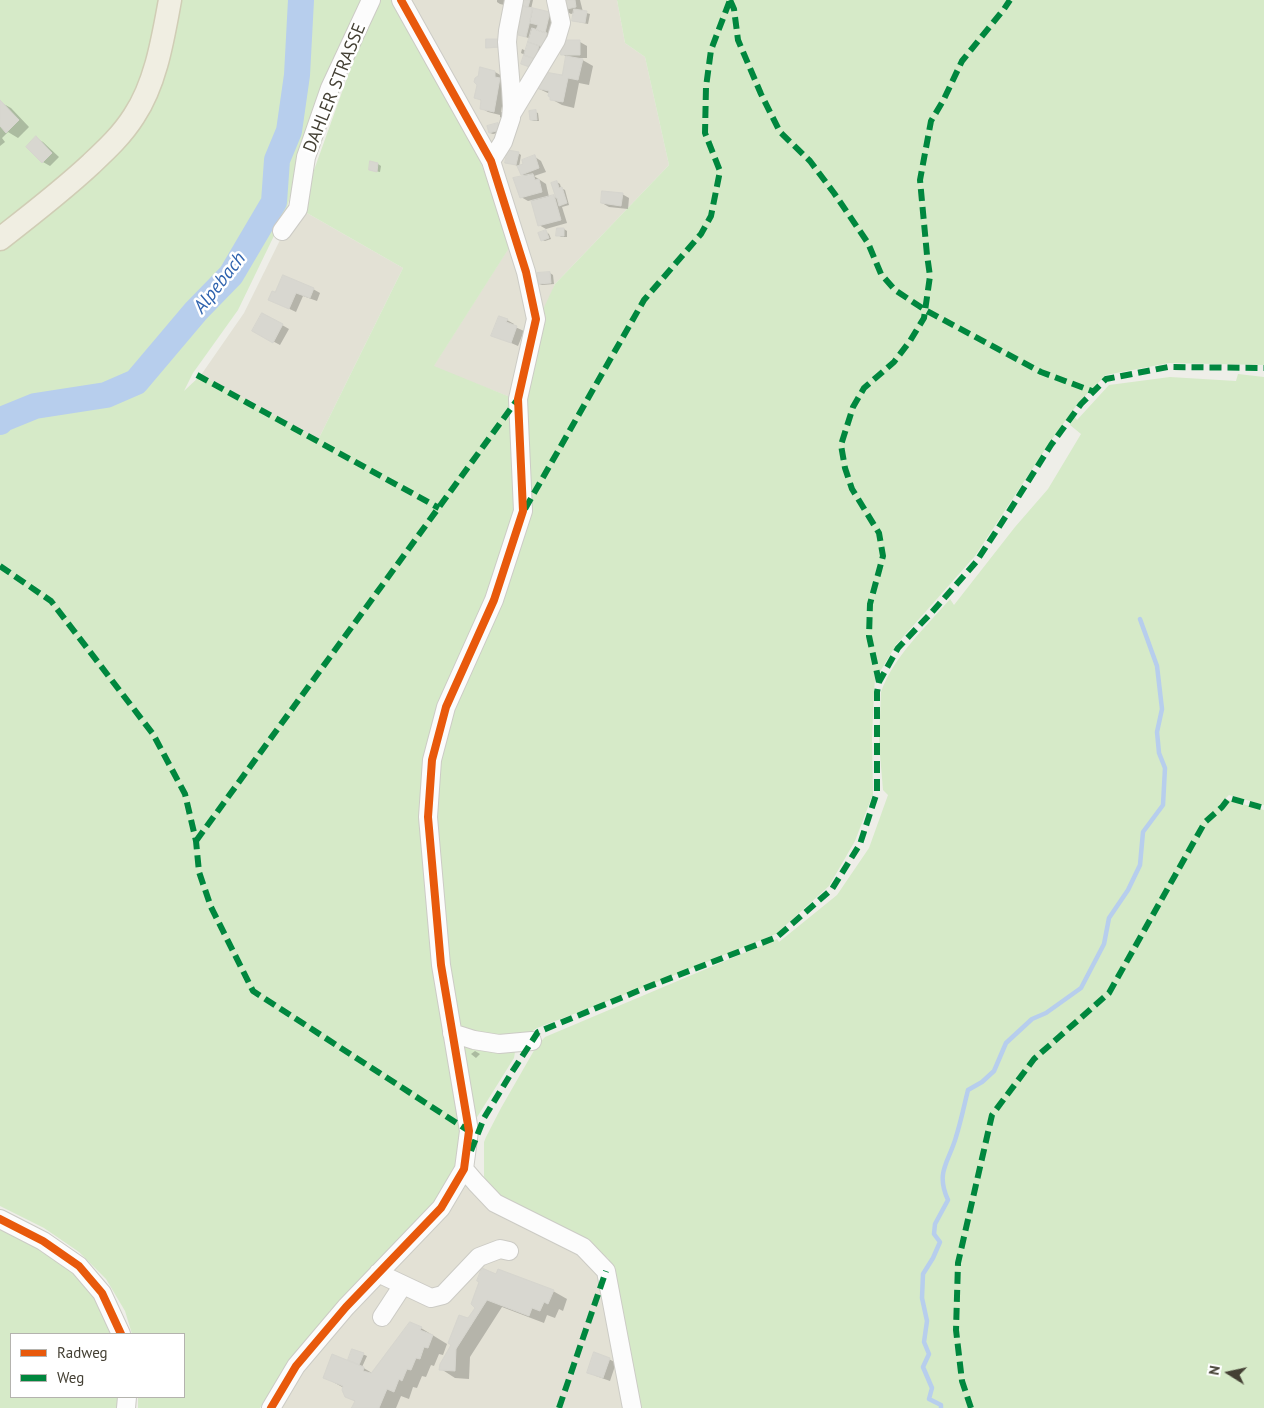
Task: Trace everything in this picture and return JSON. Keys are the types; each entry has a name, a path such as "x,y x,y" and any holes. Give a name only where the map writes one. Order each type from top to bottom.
{"main road":[{"path":"0,239 72,182 115,142 135,115 149,86 160,53 170,0"}],"street":[{"name":"DAHLER STRASSE","path":"282,231 298,209 306,157 330,88 371,0"},
{"path":"271,1408 296,1366 346,1307 441,1208 464,1169 469,1131 441,965 428,817 432,760 446,707 494,600 524,511 518,399 536,319 526,272 491,161 401,0"},
{"path":"491,161 503,142 511,113 507,42 514,0"},
{"path":"511,113 556,40 561,23 556,0"},
{"path":"452,1033 474,1040 499,1044 532,1040"},
{"path":"464,1169 495,1203 583,1247 606,1271 632,1408"},
{"path":"0,1219 43,1241 79,1266 102,1293 121,1333"},
{"path":"378,1273 430,1298 443,1295 479,1257 500,1249 509,1251"},
{"path":"382,1317 403,1285"}],"shaded area":[{"path":"405,0 617,0 625,43 645,57 669,165 555,284 515,399 433,367 517,235"},
{"path":"300,209 403,268 318,440 201,375 244,313 284,232"},
{"path":"474,1184 579,1249 601,1272 630,1408 273,1408 300,1367 460,1185"}],"green space":[{"path":"0,0 163,0 142,86 122,123 0,230"},
{"path":"177,0 366,0 305,143 286,211 238,310 193,373 184,391 201,375 318,440 403,268 300,209 375,0 394,0 465,128 481,163 511,245 434,366 515,399 514,517 483,602 446,689 424,769 461,1134 456,1166 445,1192 341,1304 272,1389 260,1408 138,1408 138,1398 185,1398 185,1333 132,1333 125,1311 106,1279 79,1252 44,1228 0,1206 0,250 81,184 131,139 154,95"},
{"path":"617,0 1264,0 1264,365 1169,363 1106,375 1079,402 1050,442 975,556 896,645 875,680 872,738 873,794 855,841 829,886 776,934 537,1028 527,1035 500,1039 457,1031 432,815 437,759 450,709 526,512 520,400 539,318 555,284 669,165 645,57 625,43"},
{"path":"1238,374 1264,377 1264,805 1229,795 1225,799 1264,810 1264,1408 638,1408 614,1277 608,1258 498,1200 486,1184 484,1176 484,1142 536,1047 545,1037 777,939 779,942 837,895 869,848 888,795 883,790 879,743 881,692 887,679 911,643 950,599 954,605 1015,527 1048,489 1081,434 1070,425 1075,417 1077,420 1109,385 1170,377 1236,381"},
{"path":"459,1041 512,1046 515,1052 514,1058 474,1122"},
{"path":"0,1224 40,1246 74,1273 96,1294 115,1333 10,1333 10,1398 120,1398 119,1408 0,1408"}],"building":[{"path":"518,0 530,0 528,7 517,5"},
{"path":"560,0 575,0 576,7 563,10"},
{"path":"523,6 533,8 526,37 518,35 519,32 517,32 520,21 518,20"},
{"path":"533,8 550,12 545,33 536,30 538,25 530,23"},
{"path":"574,9 587,11 585,23 572,21"},
{"path":"532,28 547,33 543,47 528,42"},
{"path":"486,39 500,39 501,47 486,48"},
{"path":"561,40 580,40 580,55 561,55"},
{"path":"528,42 539,46 535,59 524,55"},
{"path":"524,55 535,59 532,68 521,64"},
{"path":"566,56 583,59 578,80 568,78 563,102 550,100 548,96 549,91 535,88 539,71 562,75"},
{"path":"480,67 495,71 495,77 500,78 494,112 480,109 481,100 474,98 477,85 474,82"},
{"path":"0,100 19,120 6,133 0,126"},
{"path":"536,110 537,120 530,120 529,111"},
{"path":"498,123 500,130 489,133 487,126"},
{"path":"36,136 52,153 42,163 26,147"},
{"path":"508,150 519,152 516,165 505,163"},
{"path":"535,155 539,168 521,175 517,166 523,164 522,160"},
{"path":"370,161 378,163 377,172 369,170"},
{"path":"533,174 535,180 539,179 542,192 520,198 513,178"},
{"path":"557,181 559,188 562,187 567,203 559,206 551,183"},
{"path":"602,191 623,193 621,206 601,203"},
{"path":"554,195 561,220 538,226 531,201"},
{"path":"557,228 564,228 564,236 556,236"},
{"path":"546,230 549,238 541,241 538,233"},
{"path":"550,272 551,283 538,284 537,273"},
{"path":"283,275 314,288 310,298 296,293 289,309 268,300 272,291 275,292"},
{"path":"262,313 283,324 273,343 252,331"},
{"path":"499,316 508,319 506,322 517,326 511,343 491,336"},
{"path":"482,1268 496,1274 498,1269 554,1290 548,1304 544,1302 540,1311 532,1308 529,1316 487,1300 456,1349 455,1371 439,1370 440,1364 451,1345 448,1343 459,1315 468,1318 475,1308 471,1304"},
{"path":"410,1322 422,1327 420,1330 433,1335 428,1348 424,1347 420,1359 416,1358 411,1370 407,1369 402,1381 399,1379 394,1392 387,1389 379,1408 351,1408 355,1401 345,1397 342,1390 343,1386 323,1378 332,1354 364,1367 363,1371 371,1373"},
{"path":"352,1349 364,1353 359,1365 348,1360"},
{"path":"594,1352 610,1358 603,1378 587,1373"}],"waterway":[{"name":"Alpebach","path":"0,422 35,406 106,395 136,382 196,311 231,275 274,202 277,160 289,131 297,75 301,0"},
{"path":"941,1408 941,1405 929,1399 932,1388 923,1367 929,1354 924,1342 927,1321 922,1298 923,1274 940,1242 934,1234 935,1224 948,1200 943,1182 944,1167 958,1131 968,1090 982,1082 994,1071 1006,1043 1032,1019 1046,1013 1081,988 1104,944 1109,918 1128,890 1140,865 1143,832 1163,805 1165,768 1159,753 1157,732 1162,709 1157,666 1140,619"}],"marked path":[{"path":"730,0 734,9 738,40 761,94 780,132 810,161 834,193 868,243 881,274 895,290 925,310 1041,372 1092,391"},
{"path":"525,509 644,300 701,234 711,216 720,171 705,133 706,87 711,50 730,0"},
{"path":"879,682 869,636 870,604 883,556 879,533 852,489 845,468 841,445 853,407 864,388 894,362 924,318 930,276 920,180 931,121 962,61 1010,0"},
{"path":"471,1151 484,1118 538,1032 777,937 832,889 860,844 877,792 877,692 879,682 898,648 976,562 1051,445 1081,404 1106,379 1168,367 1264,368"},
{"path":"197,375 439,508"},
{"path":"196,841 517,400"},
{"path":"0,566 51,601 153,734 185,794 196,841 199,872 211,907 253,991 469,1131"},
{"path":"971,1408 962,1381 956,1330 958,1263 992,1115 1034,1059 1109,993 1205,822 1229,798 1264,808"},
{"path":"559,1408 606,1271"}],"cycle path":[{"path":"271,1408 296,1366 346,1307 441,1208 464,1169 469,1131 441,965 428,817 432,760 446,707 494,600 523,511 518,399 536,319 526,272 491,161 401,0"},
{"path":"0,1219 43,1241 79,1266 102,1293 121,1333"}]}
